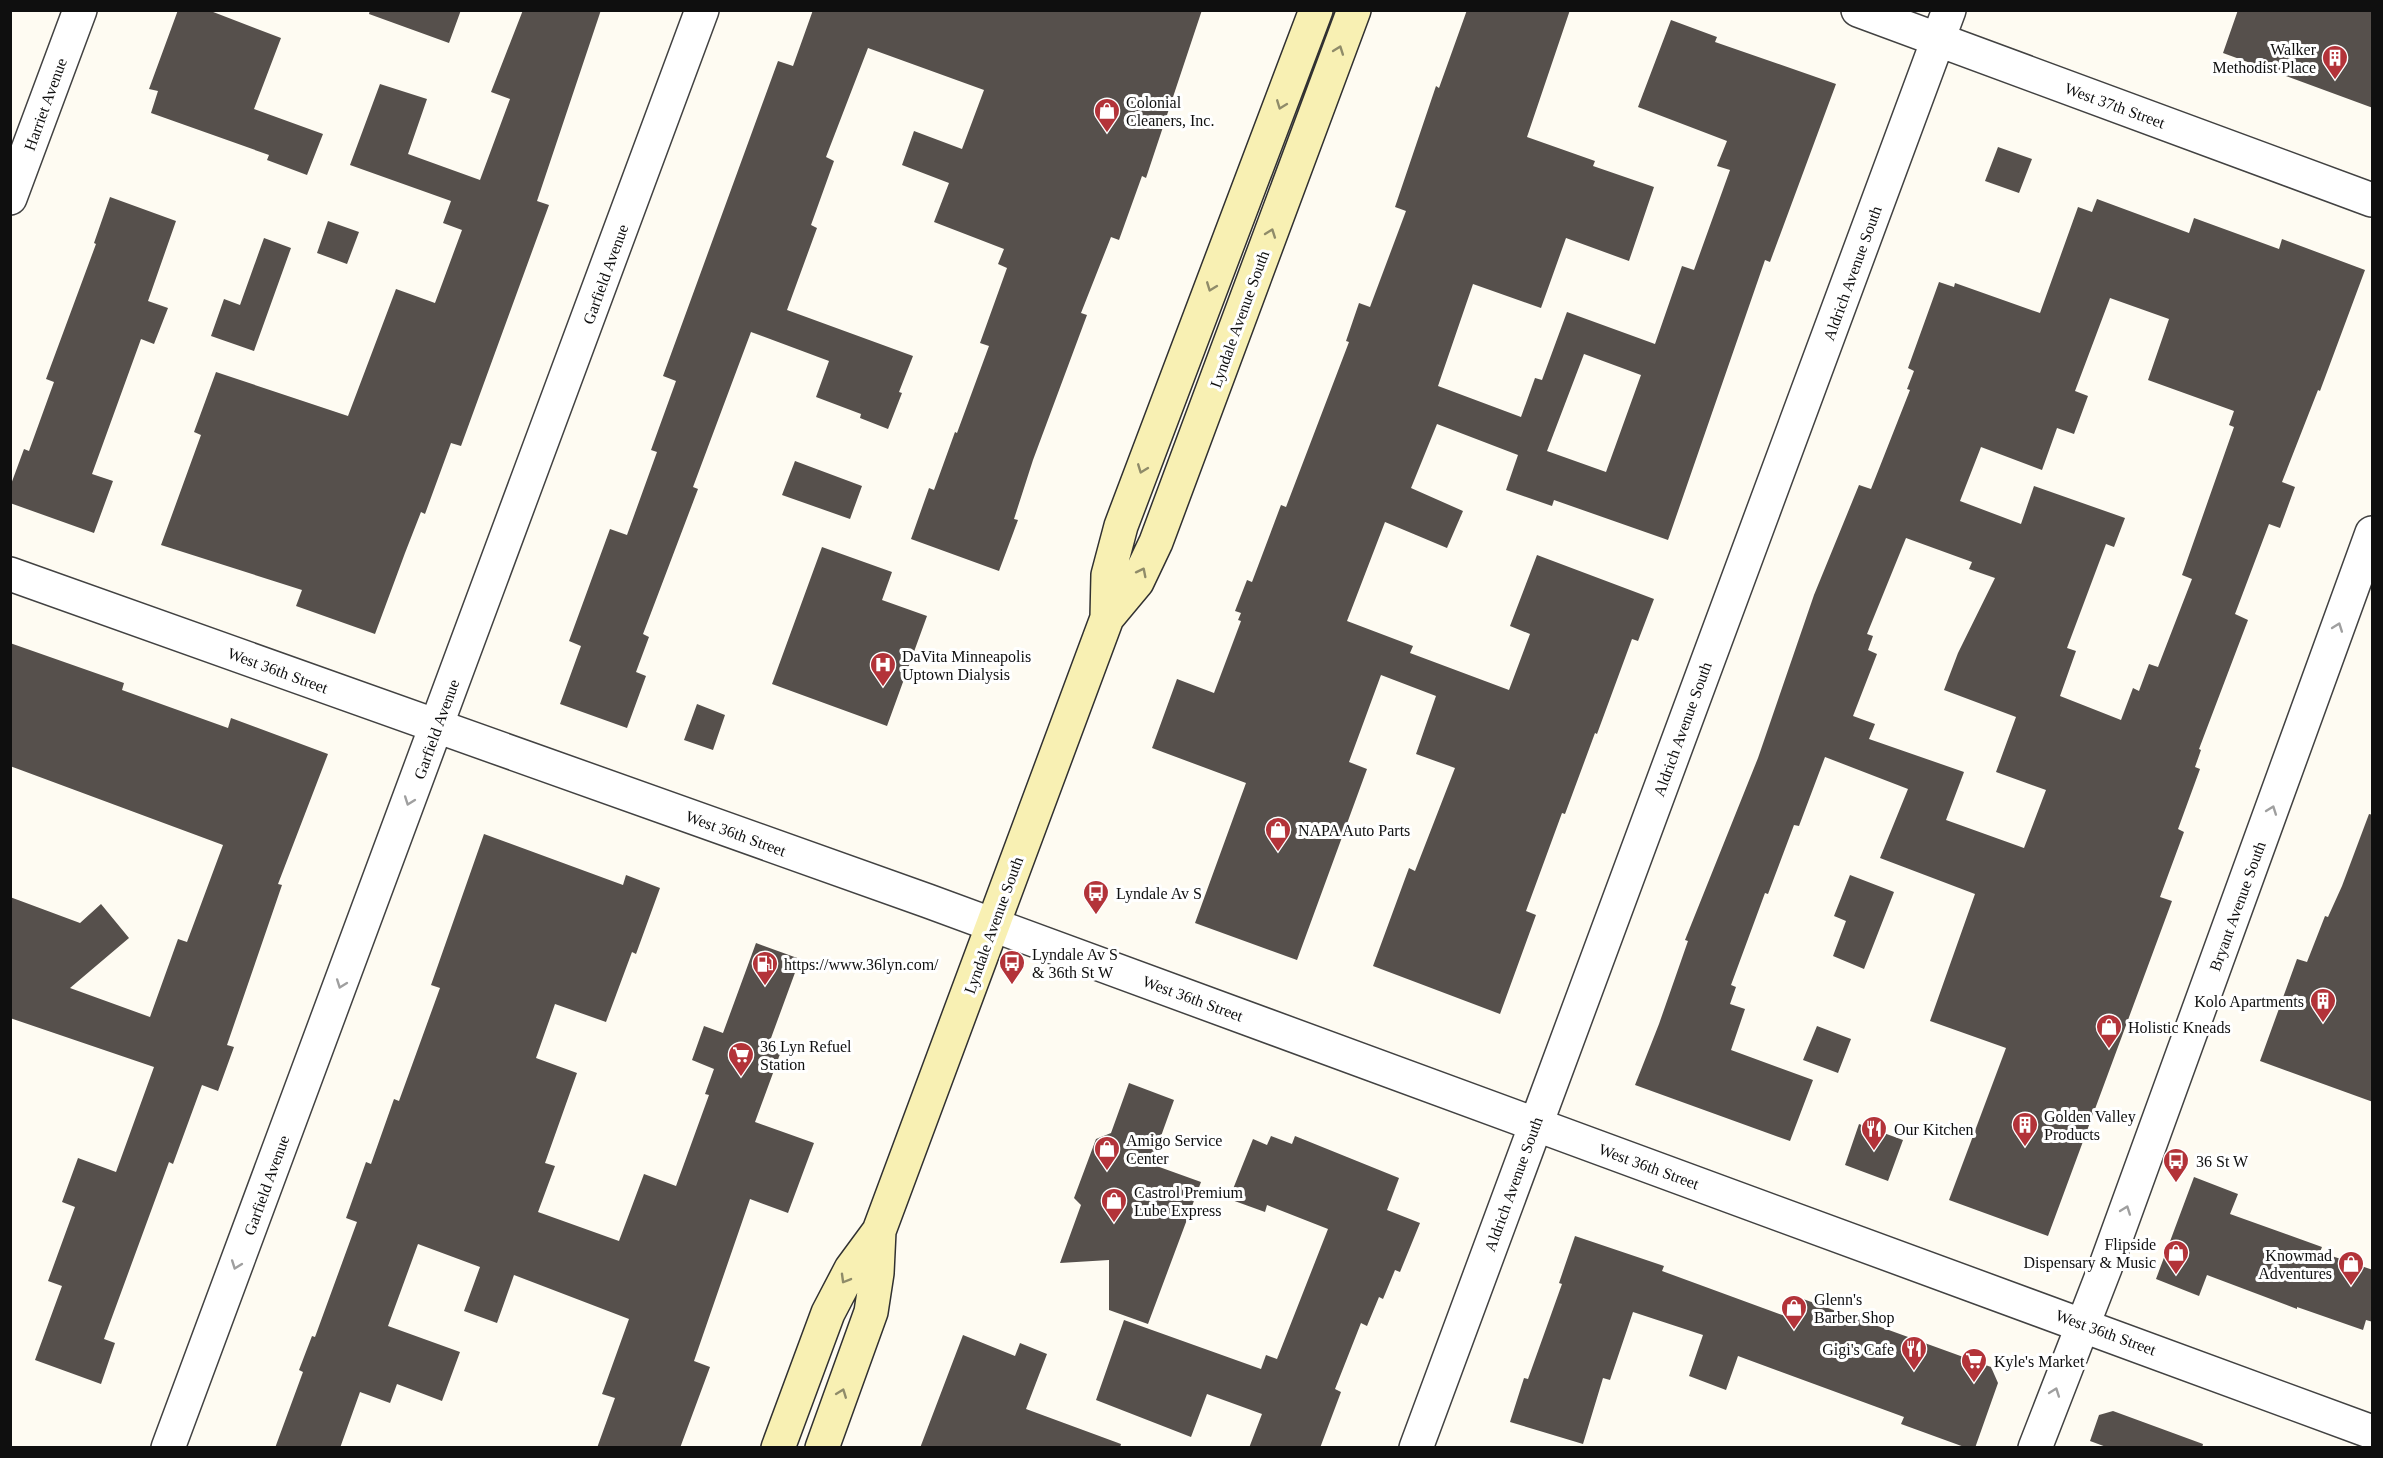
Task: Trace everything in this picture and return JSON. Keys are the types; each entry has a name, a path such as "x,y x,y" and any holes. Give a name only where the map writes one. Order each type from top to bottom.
{"main road":[{"name":"Lyndale Avenue South","path":"778,1448 828,1312 846,1276 879,1231 1107,618 1108,574 1118,535 1316,10"},
{"name":"Lyndale Avenue South","path":"1107,618 1137,582 1156,542 1354,10"},
{"name":"Lyndale Avenue South","path":"822,1448 871,1312 877,1273 879,1231"}],"street":[{"name":"Harriet Avenue","path":"10,198 80,10"},
{"name":"Garfield Avenue","path":"168,1448 702,10"},
{"name":"West 37th Street","path":"1858,10 2373,200"},
{"name":"Aldrich Avenue South","path":"1416,1448 1949,10"},
{"name":"Bryant Avenue South","path":"2035,1448 2105,1268 2373,532"},
{"name":"West 36th Street","path":"10,574 993,925 2373,1432"}],"building":[{"path":"178,10 208,10 281,38 254,109 323,134 307,175 267,160 269,155 151,113 158,91 149,89"},
{"path":"370,10 461,10 449,43 369,14"},
{"path":"523,10 601,10 537,201 549,205 461,446 451,443 425,514 421,512 375,634 296,606 302,590 161,545 201,435 194,432 216,372 348,416 396,289 435,303 462,230 443,223 451,201 350,165 380,84 427,99 408,154 480,180 510,99 491,92"},
{"path":"813,10 1202,10 1146,178 1142,176 1119,240 1111,237 1081,313 1087,315 1033,460 1014,519 1018,520 999,571 911,539 929,488 934,490 989,346 980,343 1007,268 998,264 1004,249 934,222 949,183 902,165 914,131 962,149 984,90 868,48 826,157 834,161 811,225 817,228 787,310 913,356 899,392 902,393 888,429 860,418 861,414 816,397 829,361 751,332 693,487 698,489 643,634 649,637 636,672 646,676 627,728 560,704 581,646 569,641 610,529 627,535 657,452 651,450 676,381 663,376 778,61 793,66"},
{"path":"1467,10 1570,10 1527,137 1595,161 1593,166 1654,187 1629,261 1566,238 1541,308 1473,284 1438,386 1521,417 1535,378 1542,380 1567,312 1655,344 1682,266 1694,270 1730,170 1717,166 1727,141 1638,107 1671,20 1717,37 1715,42 1836,84 1770,262 1765,260 1668,540 1554,500 1552,506 1506,490 1518,455 1437,424 1411,488 1463,511 1447,548 1385,522 1347,621 1413,646 1410,653 1509,690 1530,634 1510,626 1537,555 1654,599 1638,641 1632,639 1565,814 1562,813 1526,911 1536,915 1500,1014 1373,966 1409,868 1415,871 1455,768 1416,754 1436,696 1381,675 1349,762 1367,769 1297,960 1195,923 1246,783 1152,748 1177,679 1214,693 1241,621 1238,620 1241,613 1235,611 1247,580 1252,582 1281,505 1286,507 1349,342 1346,341 1359,303 1370,307 1406,211 1395,207 1436,86 1439,88","holes":["1584,354 1641,375 1606,472 1547,451"]},
{"name":"Walker Methodist Place","path":"2238,10 2373,10 2373,108 2223,53"},
{"path":"1998,147 2032,159 2019,193 1985,181"},
{"path":"110,197 176,221 148,301 168,308 154,344 141,339 92,474 113,481 94,533 10,503 10,487 24,449 29,451 54,382 46,379 96,244 94,243"},
{"path":"2097,199 2189,233 2194,218 2279,249 2282,239 2365,270 2320,391 2318,390 2282,482 2295,487 2280,528 2269,524 2235,614 2248,620 2199,749 2201,750 2195,767 2200,769 2178,829 2184,832 2160,897 2172,901 2048,1236 1949,1200 2006,1048 1930,1021 1975,894 1880,858 1908,789 1825,757 1799,826 1794,825 1768,894 1765,893 1731,985 1736,987 1730,1004 1745,1009 1731,1050 1813,1080 1790,1141 1635,1085 1688,941 1685,940 1758,758 1814,595 1859,485 1871,489 1910,390 1907,389 1914,371 1908,368 1939,282 1954,287 1955,283 2040,313 2078,207 2092,212","holes":["2110,298 2169,319 2148,380 2234,411 2229,425 2234,427 2182,575 2192,579 2158,667 2149,664 2139,691 2133,688 2121,720 2060,696 2076,651 2067,648 2106,544 2114,547 2125,518 2034,486 2021,524 1960,501 1981,447 2042,470 2057,428 2074,434 2088,396 2075,391","1906,538 1972,562 1969,569 1995,578 1958,653 1944,690 2016,717 1996,772 2046,790 2024,848 1946,820 1964,772 1869,739 1875,724 1853,716 1877,654 1868,650 1873,636 1867,634"]},
{"path":"328,221 359,232 347,264 317,253"},
{"path":"264,238 291,248 254,351 211,336 224,299 240,305"},
{"path":"795,461 862,486 850,519 782,495"},
{"path":"822,547 892,572 882,600 927,616 887,726 772,684"},
{"path":"10,643 124,683 122,690 228,728 231,718 328,754 278,884 282,885 227,1045 234,1047 218,1091 202,1085 173,1164 169,1162 104,1339 115,1343 101,1384 35,1360 62,1286 48,1281 75,1207 62,1202 78,1158 116,1172 154,1067 10,1018 10,897 80,923 101,904 129,938 70,988 150,1017 178,939 187,942 223,845 10,766"},
{"path":"697,704 725,715 713,750 684,740"},
{"name":"Kolo Apartments","path":"2369,814 2373,815 2373,1102 2260,1061 2297,959 2307,962 2325,916 2328,917 2342,886"},
{"path":"484,834 623,885 626,875 660,888 636,954 632,952 606,1022 555,1004 536,1058 577,1073 545,1163 555,1166 538,1212 619,1241 644,1174 676,1186 709,1095 705,1094 714,1069 692,1060 704,1026 723,1033 756,943 800,959 767,1049 780,1054 755,1122 814,1143 788,1213 750,1199 694,1361 710,1367 680,1448 597,1448 615,1398 602,1394 629,1319 514,1275 497,1323 464,1311 480,1267 418,1244 388,1326 460,1352 442,1401 397,1384 390,1403 360,1392 340,1448 275,1448 303,1372 299,1370 312,1336 315,1337 357,1222 346,1218 366,1162 371,1164 394,1099 399,1101 440,988 431,985"},
{"path":"1850,875 1894,892 1864,969 1833,956 1846,921 1834,916"},
{"path":"1817,1026 1851,1039 1838,1073 1803,1060"},
{"path":"1129,1083 1174,1100 1151,1164 1201,1182 1148,1324 1109,1310 1109,1260 1060,1263 1081,1205 1074,1198 1096,1139 1111,1133"},
{"name":"Our Kitchen","path":"1859,1124 1903,1140 1888,1181 1845,1165"},
{"path":"1271,1136 1292,1144 1295,1136 1399,1178 1387,1210 1420,1223 1400,1272 1395,1270 1383,1299 1379,1297 1367,1326 1361,1323 1335,1389 1341,1392 1320,1448 1249,1448 1262,1414 1207,1394 1191,1437 1096,1400 1124,1320 1261,1369 1266,1355 1277,1359 1328,1229 1267,1205 1265,1212 1229,1199 1253,1139 1267,1145"},
{"path":"2194,1177 2238,1194 2230,1214 2322,1247 2320,1252 2373,1270 2373,1322 2366,1320 2363,1330 2297,1307 2297,1309 2207,1275 2199,1296 2156,1279"},
{"path":"1575,1236 1664,1266 1662,1271 1785,1316 1792,1295 1991,1367 1998,1383 1975,1448 1967,1448 1901,1424 1904,1417 1738,1356 1726,1390 1689,1376 1703,1335 1633,1312 1610,1380 1603,1378 1583,1444 1510,1422 1524,1378 1528,1379 1562,1284 1559,1283"},
{"path":"963,1335 1015,1356 1020,1343 1047,1354 1026,1409 1121,1444 1120,1448 920,1448"},
{"path":"2113,1411 2203,1444 2202,1448 2109,1448 2090,1441 2099,1415"}],"place":[{"name":"Walker Methodist Place","path":"2335,81"},
{"name":"Colonial Cleaners, Inc.","path":"1107,134"},
{"name":"DaVita Minneapolis Uptown Dialysis","path":"883,688"},
{"name":"NAPA Auto Parts","path":"1278,853"},
{"name":"Lyndale Av S","path":"1096,916"},
{"name":"Lyndale Av S & 36th St W","path":"1012,986"},
{"name":"https://www.36lyn.com/","path":"765,987"},
{"name":"Kolo Apartments","path":"2323,1024"},
{"name":"Holistic Kneads","path":"2109,1050"},
{"name":"36 Lyn Refuel Station","path":"741,1078"},
{"name":"Golden Valley Products","path":"2025,1148"},
{"name":"Our Kitchen","path":"1874,1152"},
{"name":"Amigo Service Center","path":"1107,1172"},
{"name":"36 St W","path":"2176,1184"},
{"name":"Castrol Premium Lube Express","path":"1114,1224"},
{"name":"Flipside Dispensary & Music","path":"2176,1276"},
{"name":"Knowmad Adventures","path":"2351,1287"},
{"name":"Glenn's Barber Shop","path":"1794,1331"},
{"name":"Gigi's Cafe","path":"1914,1372"},
{"name":"Kyle's Market","path":"1974,1384"}]}
